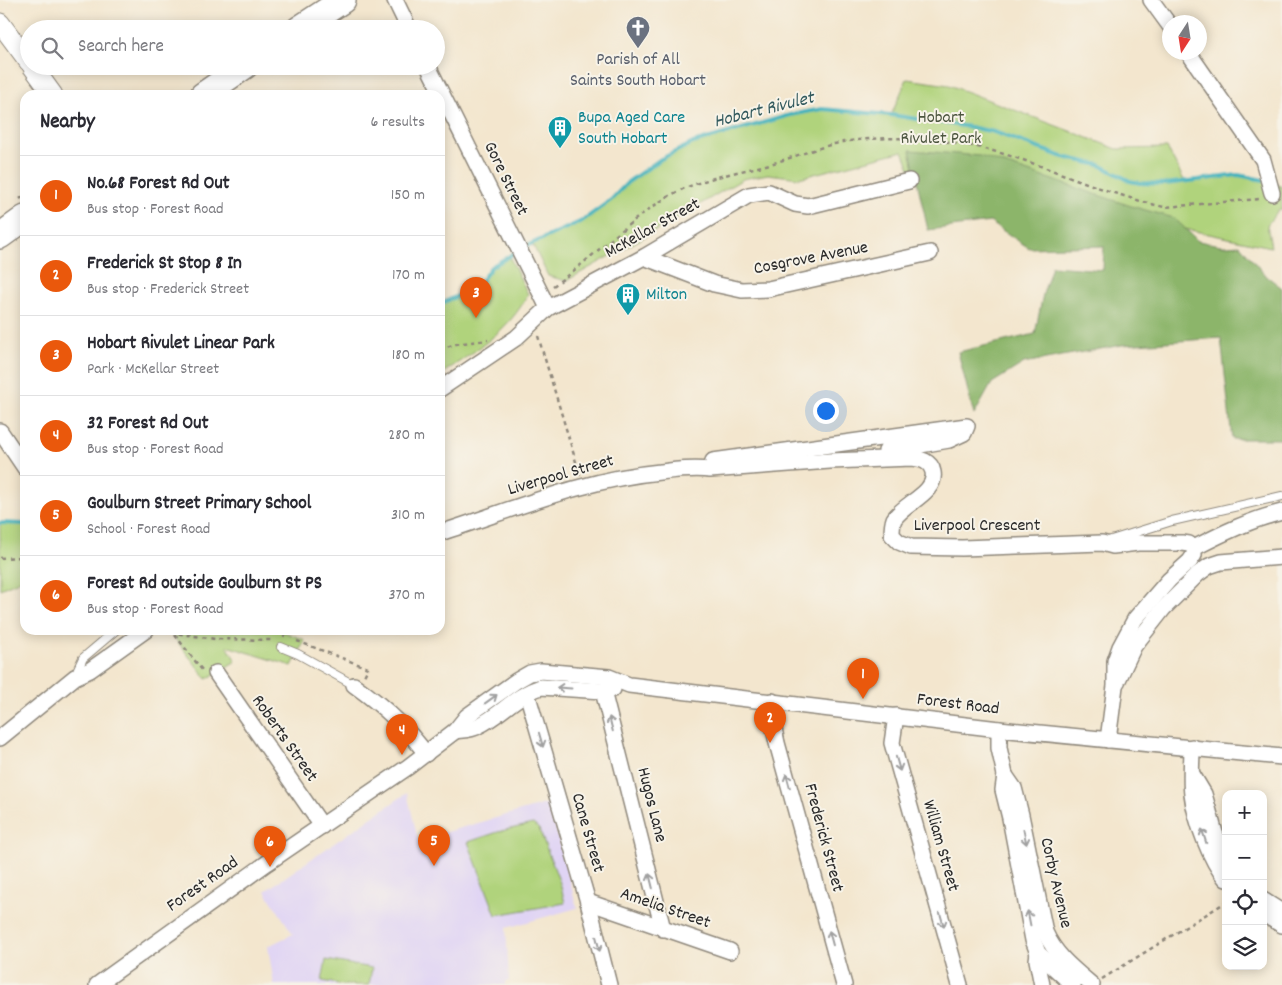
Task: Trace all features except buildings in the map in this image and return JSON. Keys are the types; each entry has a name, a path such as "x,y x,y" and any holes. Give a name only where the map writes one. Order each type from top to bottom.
{"highway":[{"path":"313,20 343,0"},
{"path":"210,90 232,75"},
{"path":"0,236 20,222"}],"street":[{"path":"395,0 405,20"},
{"path":"1152,0 1162,15"},
{"path":"0,23 20,50"},
{"path":"1194,60 1263,160 1273,196"},
{"path":"39,75 49,90"},
{"name":"Gore Street","path":"432,75 440,90"},
{"name":"Gore Street","path":"445,100 548,308"},
{"name":"McKellar Street","path":"445,386 509,343 548,308 644,257 749,196 769,192 796,204 808,206 909,181"},
{"name":"Cosgrove Avenue","path":"644,257 714,284 742,290 768,289 930,253"},
{"name":"Liverpool Street","path":"696,468 708,461 967,426 964,433 949,440 830,461"},
{"path":"0,431 20,461"},
{"name":"Liverpool Street","path":"445,531 583,486 640,474 696,468 710,470 830,461 912,458 924,460"},
{"name":"Liverpool Crescent","path":"924,460 933,468 934,478 929,488 895,518 892,526 892,535 899,542 911,547 953,548 1102,543 1113,546 1138,543 1189,544 1194,548"},
{"path":"1108,740 1115,686 1115,662 1120,647 1135,619 1169,580 1190,561 1194,555 1194,548 1239,525 1282,512"},
{"path":"1115,686 1134,646 1163,609 1198,574 1209,566 1221,562 1282,557"},
{"path":"0,738 74,677 90,670 139,635"},
{"name":"Forest Road","path":"97,985 426,754 455,731 467,716 530,673 541,671 564,672 609,677 629,685 999,728 1282,757"},
{"name":"Roberts Street","path":"216,673 322,826"},
{"name":"Forest Road","path":"455,731 477,727 513,701 542,687 603,691 629,685"},
{"path":"357,687 379,702 413,736 426,754"},
{"name":"Hugos Lane","path":"603,691 663,929"},
{"name":"Cane Street","path":"527,693 588,902 609,985"},
{"name":"Frederick Street","path":"772,701 773,724 777,742 844,985"},
{"name":"William Street","path":"896,716 892,743 960,985"},
{"name":"Corby Avenue","path":"999,728 999,748 1005,775 1003,790 1033,940 1038,953 1073,985"},
{"path":"1192,748 1192,795 1204,838 1212,858 1222,873"},
{"path":"1192,773 1204,794 1214,833 1222,849"},
{"name":"Corby Avenue","path":"1005,775 1014,788 1045,932 1050,945 1063,960 1095,983"},
{"name":"Amelia Street","path":"588,902 730,951"},
{"path":"1267,903 1282,912"},
{"path":"1267,916 1282,925"},
{"path":"1038,953 1037,960 1042,985"}],"lane":[{"name":"Liverpool Crescent","path":"1102,543 1172,521 1282,496"},
{"path":"74,677 83,658 108,635"},
{"path":"281,647 306,658 357,687"}],"path":[{"path":"534,320 583,486"},
{"path":"445,347 456,344 495,339 509,343"},
{"path":"0,558 20,557"},
{"path":"175,635 208,679 216,673"},
{"path":"182,635 214,639 272,640 286,637 281,635"},
{"path":"294,640 368,668 357,687"},
{"path":"1095,983 1222,904"}],"shaded area":[{"path":"407,793 418,840 549,803 577,908 506,928 509,981 505,981 505,985 274,985 268,946 293,934 265,891"}],"green space":[{"name":"Hobart Rivulet Park","path":"907,79 949,85 1117,149 1167,148 1185,182 1245,176 1269,181 1282,187 1282,210 1279,209 1267,225 1271,247 1066,204 994,173 911,171 903,151 799,178 768,174 743,179 566,281 548,276 532,243 582,221 611,200 628,182 661,159 693,143 790,115 822,109 891,115"},
{"path":"910,150 980,156 1131,206 1174,218 1198,241 1226,246 1240,245 1264,274 1282,288 1282,439 1232,439 1221,338 1122,345 1024,363 992,383 974,415 958,352 1035,334 1043,294 1052,266 1103,270 1104,246 1029,248 990,222 928,230"},
{"path":"509,256 528,294 501,330 478,349 445,372 445,302 477,287 491,267"},
{"path":"0,523 20,524 20,580 0,589"},
{"path":"172,635 292,635 305,640 292,666 227,646 236,661 207,679"},
{"path":"533,824 539,829 560,883 565,903 496,915 468,842 501,831"},
{"path":"326,960 372,968 369,985 343,985 322,981"}],"waterway":[{"name":"Hobart Rivulet","path":"522,248 582,221 611,200 628,182 661,159 693,143 790,115 822,109 891,115 994,132 1063,157 1100,165 1130,181 1140,183 1165,184 1238,175 1264,180"},
{"name":"Hobart Rivulet","path":"445,302 477,287 491,267 516,252"},
{"name":"Hobart Rivulet","path":"0,523 20,524"}],"place":[{"name":"Parish of All Saints South Hobart","path":"638,49"},
{"name":"Bupa Aged Care South Hobart","path":"560,149"},
{"name":"Milton","path":"628,316"},
{"name":"Hobart Rivulet Linear Park","path":"476,318"},
{"name":"No.68 Forest Rd Out","path":"863,699"},
{"name":"Frederick St Stop 8 In","path":"770,743"},
{"name":"32 Forest Rd Out","path":"402,755"},
{"name":"Goulburn Street Primary School","path":"434,866"},
{"name":"Forest Rd outside Goulburn St PS","path":"270,867"}]}
